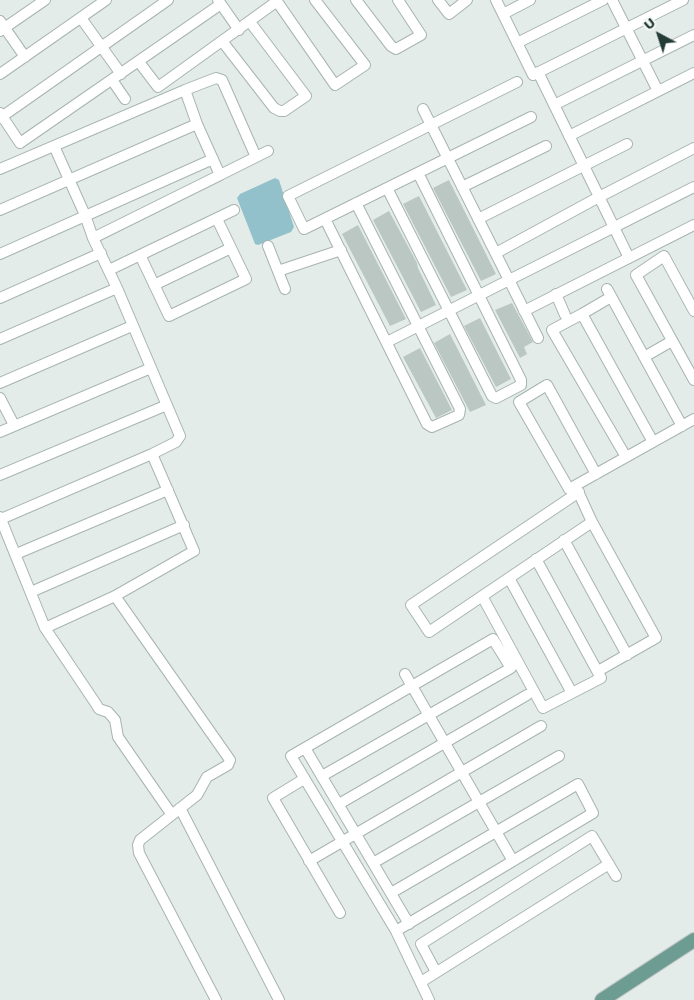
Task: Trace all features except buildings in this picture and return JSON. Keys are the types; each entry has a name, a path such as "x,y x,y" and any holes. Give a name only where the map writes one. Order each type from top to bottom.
{"main road":[{"path":"602,1000 694,940"}],"street":[{"path":"25,57 2,27 45,0"},
{"path":"0,74 106,0"},
{"path":"168,0 1,116 20,143 139,62 220,2 238,30"},
{"path":"139,62 158,88 276,1 335,85 365,66 315,0"},
{"path":"356,0 390,46 396,48 422,35 398,0"},
{"path":"438,0 449,14 467,0"},
{"path":"496,0 533,75 682,0"},
{"path":"503,14 530,0"},
{"path":"517,43 603,0"},
{"path":"612,0 658,91"},
{"path":"81,18 102,47 125,99"},
{"path":"222,41 274,108 280,111 284,110 306,96 250,22"},
{"path":"554,105 694,34"},
{"path":"538,72 628,258"},
{"path":"569,136 694,73"},
{"path":"0,169 216,78 222,80 256,158"},
{"path":"517,82 288,196 304,229 531,117"},
{"path":"185,90 197,124 220,175"},
{"path":"423,109 538,338"},
{"path":"0,210 197,124"},
{"path":"478,219 627,144"},
{"path":"54,146 86,216 180,434 180,438 152,454 0,518 45,628 99,709 108,712 115,720 118,736 176,812 279,1000"},
{"path":"462,187 546,146"},
{"path":"496,254 599,197 694,148"},
{"path":"94,238 268,151"},
{"path":"0,254 212,159"},
{"path":"387,188 492,396 496,398 520,385 521,380 418,172"},
{"path":"387,342 694,187"},
{"path":"325,219 427,424 432,427 459,415 460,409 356,203"},
{"path":"109,270 234,210"},
{"path":"140,255 169,316 246,280 217,218"},
{"path":"524,311 694,225"},
{"path":"268,246 285,290"},
{"path":"154,285 231,248"},
{"path":"278,271 341,250"},
{"path":"0,298 101,253"},
{"path":"694,311 664,256 636,274 694,380"},
{"path":"0,340 117,288"},
{"path":"626,457 552,330 582,314 609,293 682,426"},
{"path":"556,294 566,315"},
{"path":"582,314 653,442"},
{"path":"0,383 132,326"},
{"path":"644,357 672,341"},
{"path":"0,432 151,368"},
{"path":"577,489 569,489 519,402 547,385 596,474"},
{"path":"0,398 14,425"},
{"path":"0,475 167,405"},
{"path":"592,522 429,632 410,604 596,474 694,419"},
{"path":"45,628 115,596 194,551 152,454"},
{"path":"577,489 592,522 656,638 598,671"},
{"path":"16,554 168,490"},
{"path":"31,592 184,525"},
{"path":"564,540 627,655"},
{"path":"482,596 544,708 601,678 536,559"},
{"path":"509,578 572,693"},
{"path":"115,596 230,760 228,765 207,777 197,795 140,840 138,844 138,849 216,1000"},
{"path":"322,776 511,668 493,639 290,756 396,931 429,1000"},
{"path":"405,674 514,861"},
{"path":"339,804 528,695"},
{"path":"309,860 541,726"},
{"path":"305,748 409,924"},
{"path":"373,863 559,756"},
{"path":"304,779 273,798 340,913"},
{"path":"391,892 578,784 594,813 396,931"},
{"path":"436,972 421,944 592,836 616,876"},
{"path":"420,982 609,864"}],"water":[{"path":"275,178 279,180 294,227 291,232 258,245 255,244 237,198 240,194"}]}
